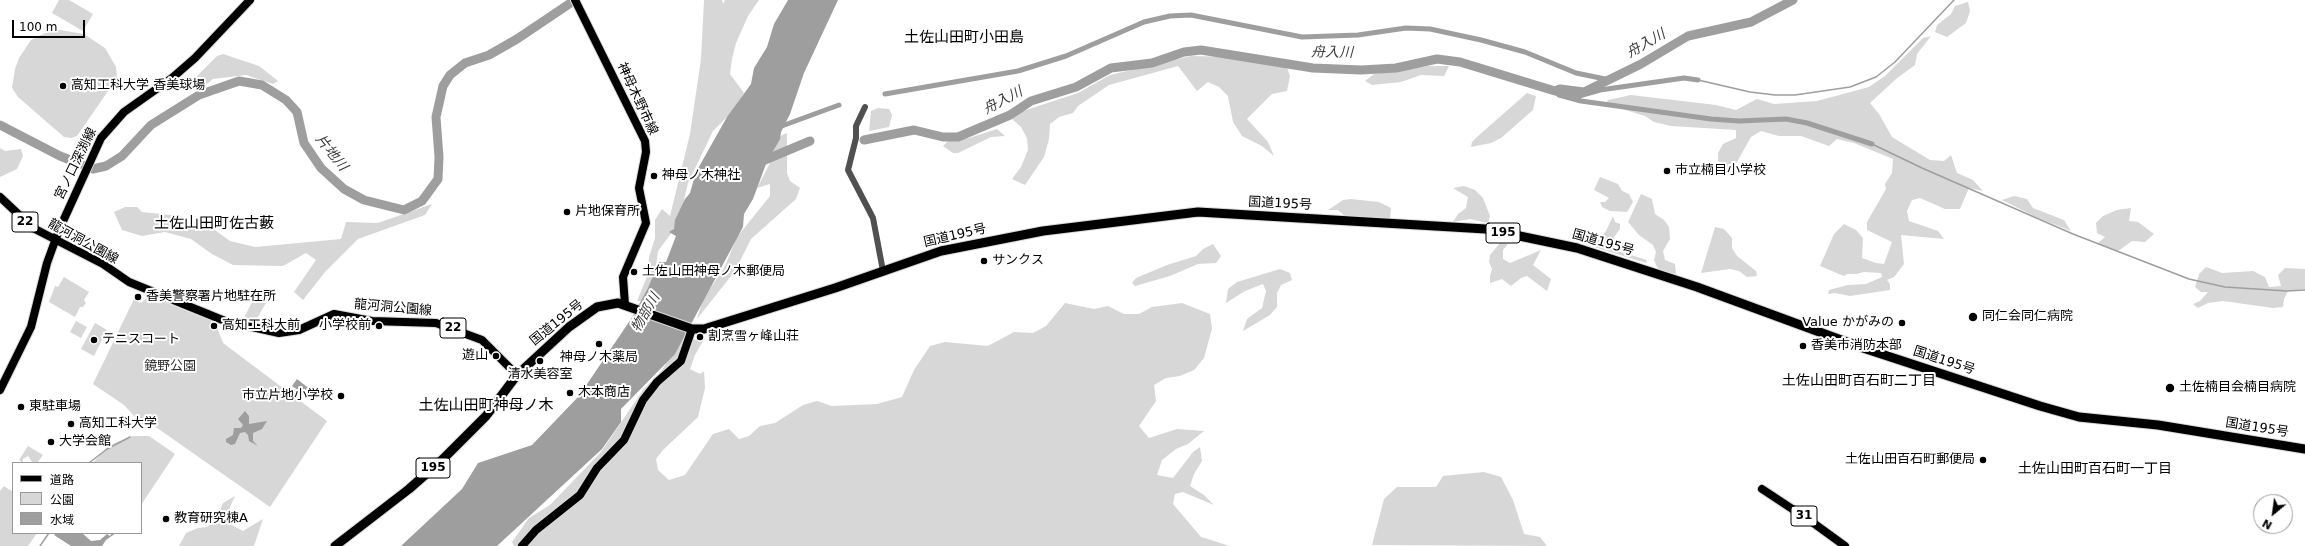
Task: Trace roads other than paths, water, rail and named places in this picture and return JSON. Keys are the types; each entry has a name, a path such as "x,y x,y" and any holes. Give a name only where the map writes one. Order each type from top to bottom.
{"highway":[{"name":"国道195号","path":"335,546 410,489 449,454 486,416 517,375 568,327 597,307 609,304 628,306 689,328 717,325 941,251 1043,231 1198,212 1486,229 1577,248 1617,260 1863,348 2040,406 2079,417 2158,425 2305,449"}],"main road":[{"name":"宮ノ口深渕線","path":"0,390 31,327 55,240 93,151 110,126 138,100 172,78 195,58 250,0"},
{"name":"神母木野市線","path":"575,0 645,141 644,163 639,195 646,223 623,277 628,306"},
{"name":"龍河洞公園線","path":"0,197 25,222 55,240 98,261 129,282 192,308 238,324 284,333 303,328 334,314 372,321 445,325 482,340 517,375"},
{"path":"522,546 536,530 580,495 597,468 624,440 643,400 657,382 681,361 689,328"},
{"name":"31","path":"1762,489 1845,546"}],"street":[{"path":"864,107 856,126 856,138 848,170 873,218 883,271"}],"water":[{"name":"物部川","path":"788,0 838,0 804,73 790,114 781,132 780,139 766,164 753,199 744,214 743,227 675,354 621,409 621,422 602,449 497,546 401,546 462,489 478,463 532,445 579,396 631,319 648,288 659,262 666,262 676,236 669,232 674,229 675,220 685,199 690,193 696,172 727,117 751,84 754,68 767,47 774,24"},
{"path":"297,379 311,390 307,396 292,386"},
{"path":"245,411 249,416 249,424 267,421 262,429 253,433 253,441 258,446 249,441 248,435 245,432 240,433 235,444 231,445 226,442 226,439 233,435 234,428 241,428 243,425 238,419"},
{"path":"83,534 91,541 100,540 107,534 110,536 111,534 115,534 106,540 102,546 71,546 54,535"}],"waterway":[{"name":"片地川","path":"0,125 60,156 93,169 106,166 122,156 151,125 199,95 239,81 262,85 286,100 297,112 304,143 321,168 344,189 364,200 404,210 422,201 438,179 439,157 436,117 443,86 450,75 465,63 489,55 517,39 575,0"},
{"name":"舟入川","path":"864,140 914,130 943,137 958,137 1010,115 1031,101 1076,87 1111,68 1152,63 1184,52 1201,50 1313,68 1361,70 1396,68 1437,59 1460,62 1555,91 1560,89 1584,92 1641,64 1688,36 1751,22 1793,0"},
{"path":"1698,80 1750,92 1775,95 1795,95 1850,87 1876,77 1895,62 1954,0"},
{"path":"885,94 1018,71 1066,56 1144,22 1170,16 1191,15 1302,37 1358,35 1406,28 1430,29 1481,40 1525,52 1576,73 1610,80"},
{"path":"1566,93 1579,96 1600,90 1684,78 1698,80"},
{"path":"1555,91 1559,95 1581,101 1711,119 1739,121 1786,119 1807,123 1872,144"},
{"path":"779,127 839,105"},
{"name":"舟入川","path":"760,162 810,141"},
{"path":"1872,144 1922,168 2073,234 2189,279 2225,287 2287,291 2305,290"},
{"path":"90,462 107,449 130,437"},
{"path":"40,546 48,534"}],"place":[{"name":"高知工科大学 香美球場","path":"63,86"},
{"name":"市立楠目小学校","path":"1667,171"},
{"name":"神母ノ木神社","path":"654,176"},
{"name":"片地保育所","path":"567,212"},
{"name":"サンクス","path":"984,261"},
{"name":"土佐山田神母ノ木郵便局","path":"634,272"},
{"name":"香美警察署片地駐在所","path":"138,297"},
{"name":"同仁会同仁病院","path":"1973,317"},
{"name":"Value かがみの","path":"1902,323"},
{"name":"高知工科大前","path":"214,326"},
{"name":"小学校前","path":"379,326"},
{"name":"割烹雪ヶ峰山荘","path":"700,337"},
{"name":"テニスコート","path":"94,340"},
{"name":"神母ノ木薬局","path":"599,344"},
{"name":"香美市消防本部","path":"1803,346"},
{"name":"遊山","path":"496,356"},
{"name":"清水美容室","path":"540,361"},
{"name":"土佐楠目会楠目病院","path":"2170,388"},
{"name":"木本商店","path":"570,393"},
{"name":"市立片地小学校","path":"341,396"},
{"name":"東駐車場","path":"21,407"},
{"name":"高知工科大学","path":"71,424"},
{"name":"大学会館","path":"51,442"},
{"name":"土佐山田百石町郵便局","path":"1983,460"},
{"name":"教育研究棟A","path":"166,519"}],"district":[{"name":"土佐山田町小田島","path":"964,38"},
{"name":"土佐山田町佐古藪","path":"214,224"},
{"name":"土佐山田町百石町二丁目","path":"1859,381"},
{"name":"土佐山田町神母ノ木","path":"486,406"},
{"name":"土佐山田町百石町一丁目","path":"2095,469"}],"park label":[{"name":"鏡野公園","path":"170,367"}]}
